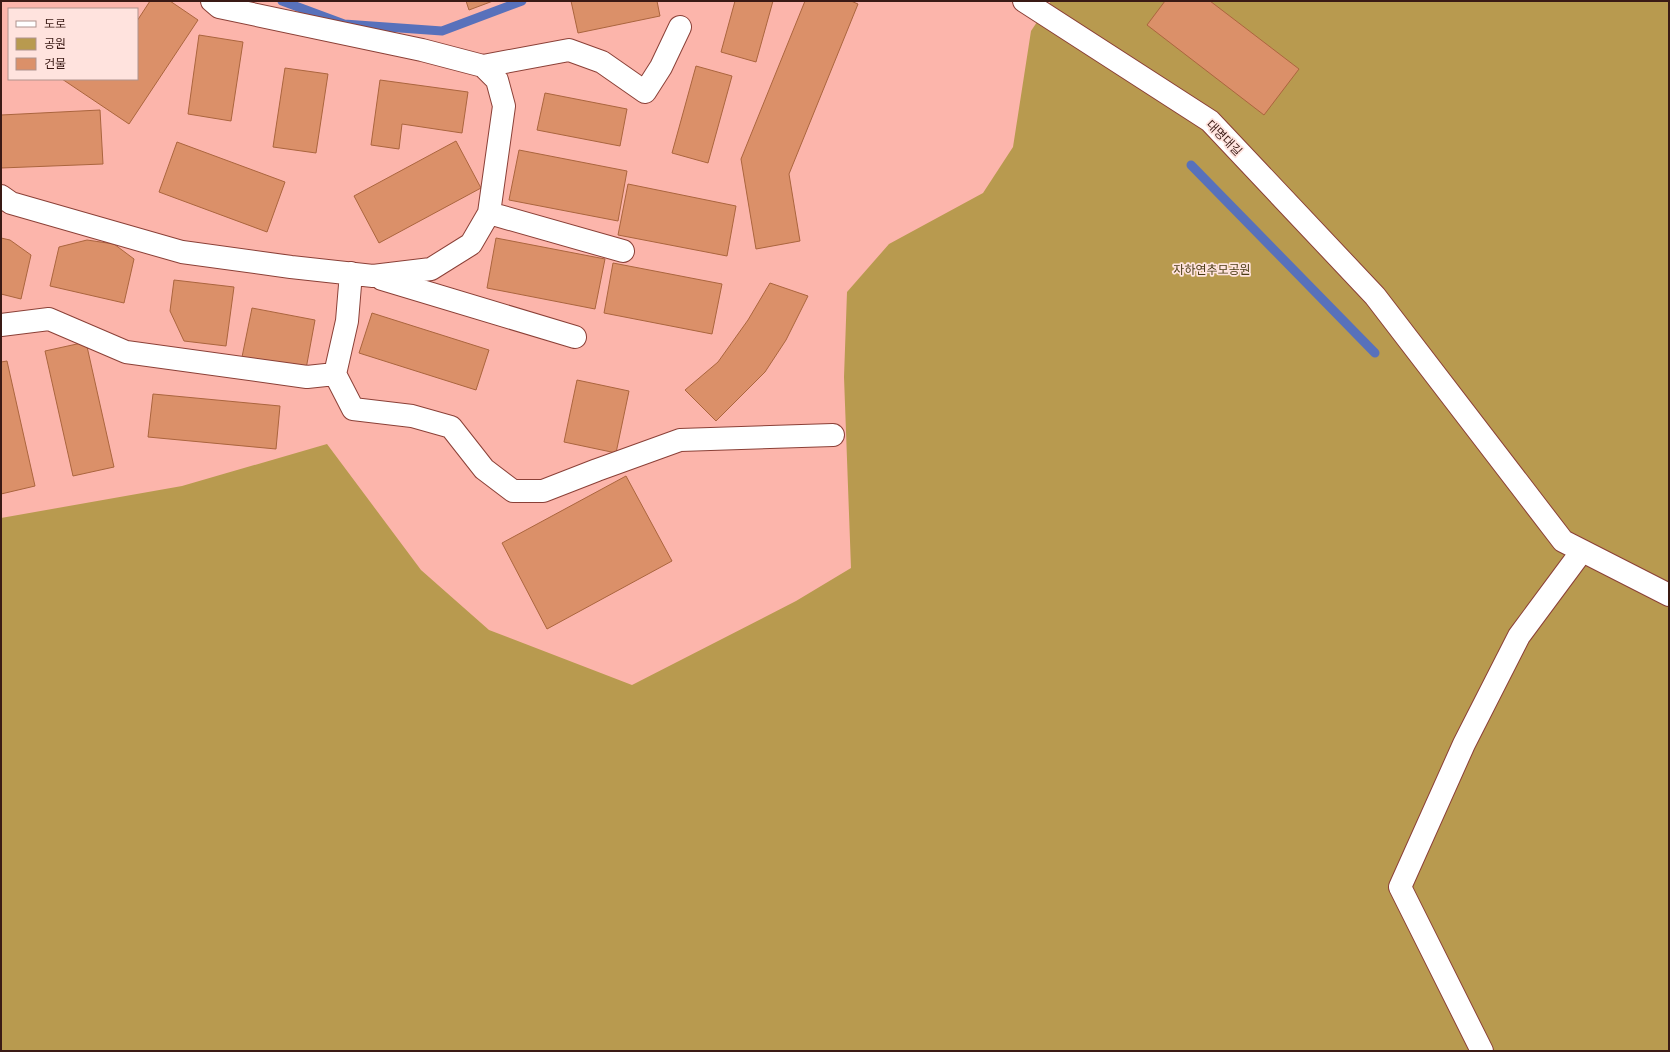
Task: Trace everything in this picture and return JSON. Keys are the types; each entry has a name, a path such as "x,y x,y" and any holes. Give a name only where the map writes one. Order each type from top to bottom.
{"street":[{"name":"대명대길","path":"1024,1 1210,121 1375,296 1563,541 1669,595"},
{"path":"214,3 219,7 422,50 483,66 569,50 602,62 645,92 661,67 680,28"},
{"path":"373,276 431,269 471,244 489,213 504,106 497,80 483,66"},
{"path":"1,196 11,203 182,252 291,267 373,276 575,337"},
{"path":"489,213 623,251"},
{"path":"351,274 347,321 336,374 353,409 412,416 451,427 484,469 513,491 543,491 680,440 833,435"},
{"path":"1,325 49,319 126,352 307,377 336,374"},
{"path":"1482,1051 1400,887 1464,744 1519,636 1582,551"}],"green space":[{"name":"자하연추모공원","path":"1051,1 1669,1 1669,1051 1,1051 1,518 182,486 327,444 421,570 489,630 632,685 796,601 851,568 844,377 847,292 889,244 983,193 1013,147 1031,31"}],"building":[{"path":"150,1 170,1 198,20 129,124 63,80 138,80 138,19"},
{"path":"466,1 493,1 469,10"},
{"path":"571,1 657,1 660,16 578,33"},
{"path":"735,1 773,1 756,62 721,52"},
{"path":"805,1 851,1 858,4 789,174 800,241 756,249 741,159"},
{"path":"1165,1 1210,1 1299,69 1264,115 1147,25"},
{"path":"199,35 243,42 231,121 188,114"},
{"path":"696,66 732,76 708,163 672,153"},
{"path":"285,68 328,74 316,153 273,147"},
{"path":"380,80 468,92 462,133 402,124 399,149 371,145"},
{"path":"545,93 627,109 620,146 537,130"},
{"path":"100,110 103,164 1,168 1,115"},
{"path":"456,141 481,188 379,243 354,196"},
{"path":"177,142 285,182 267,232 159,192"},
{"path":"519,150 627,171 618,221 509,200"},
{"path":"628,184 736,206 727,256 618,235"},
{"path":"1,238 10,240 31,255 21,299 1,294"},
{"path":"496,238 605,259 595,309 487,288"},
{"path":"87,240 114,244 134,259 124,303 50,286 59,247"},
{"path":"613,263 722,284 712,334 604,313"},
{"path":"174,280 234,287 226,346 184,341 170,311"},
{"path":"770,283 808,296 786,340 765,372 716,421 685,390 718,362 748,320"},
{"path":"252,308 315,320 306,369 242,357"},
{"path":"372,313 489,350 476,390 359,353"},
{"path":"86,342 114,467 73,476 45,351"},
{"path":"7,361 35,486 1,494 1,362"},
{"path":"577,380 629,391 616,453 564,442"},
{"path":"153,394 280,406 276,449 148,437"},
{"path":"626,476 672,561 547,629 502,543"}],"waterway":[{"path":"282,1 344,24 442,31 522,1"},
{"path":"1191,165 1375,353"}]}
